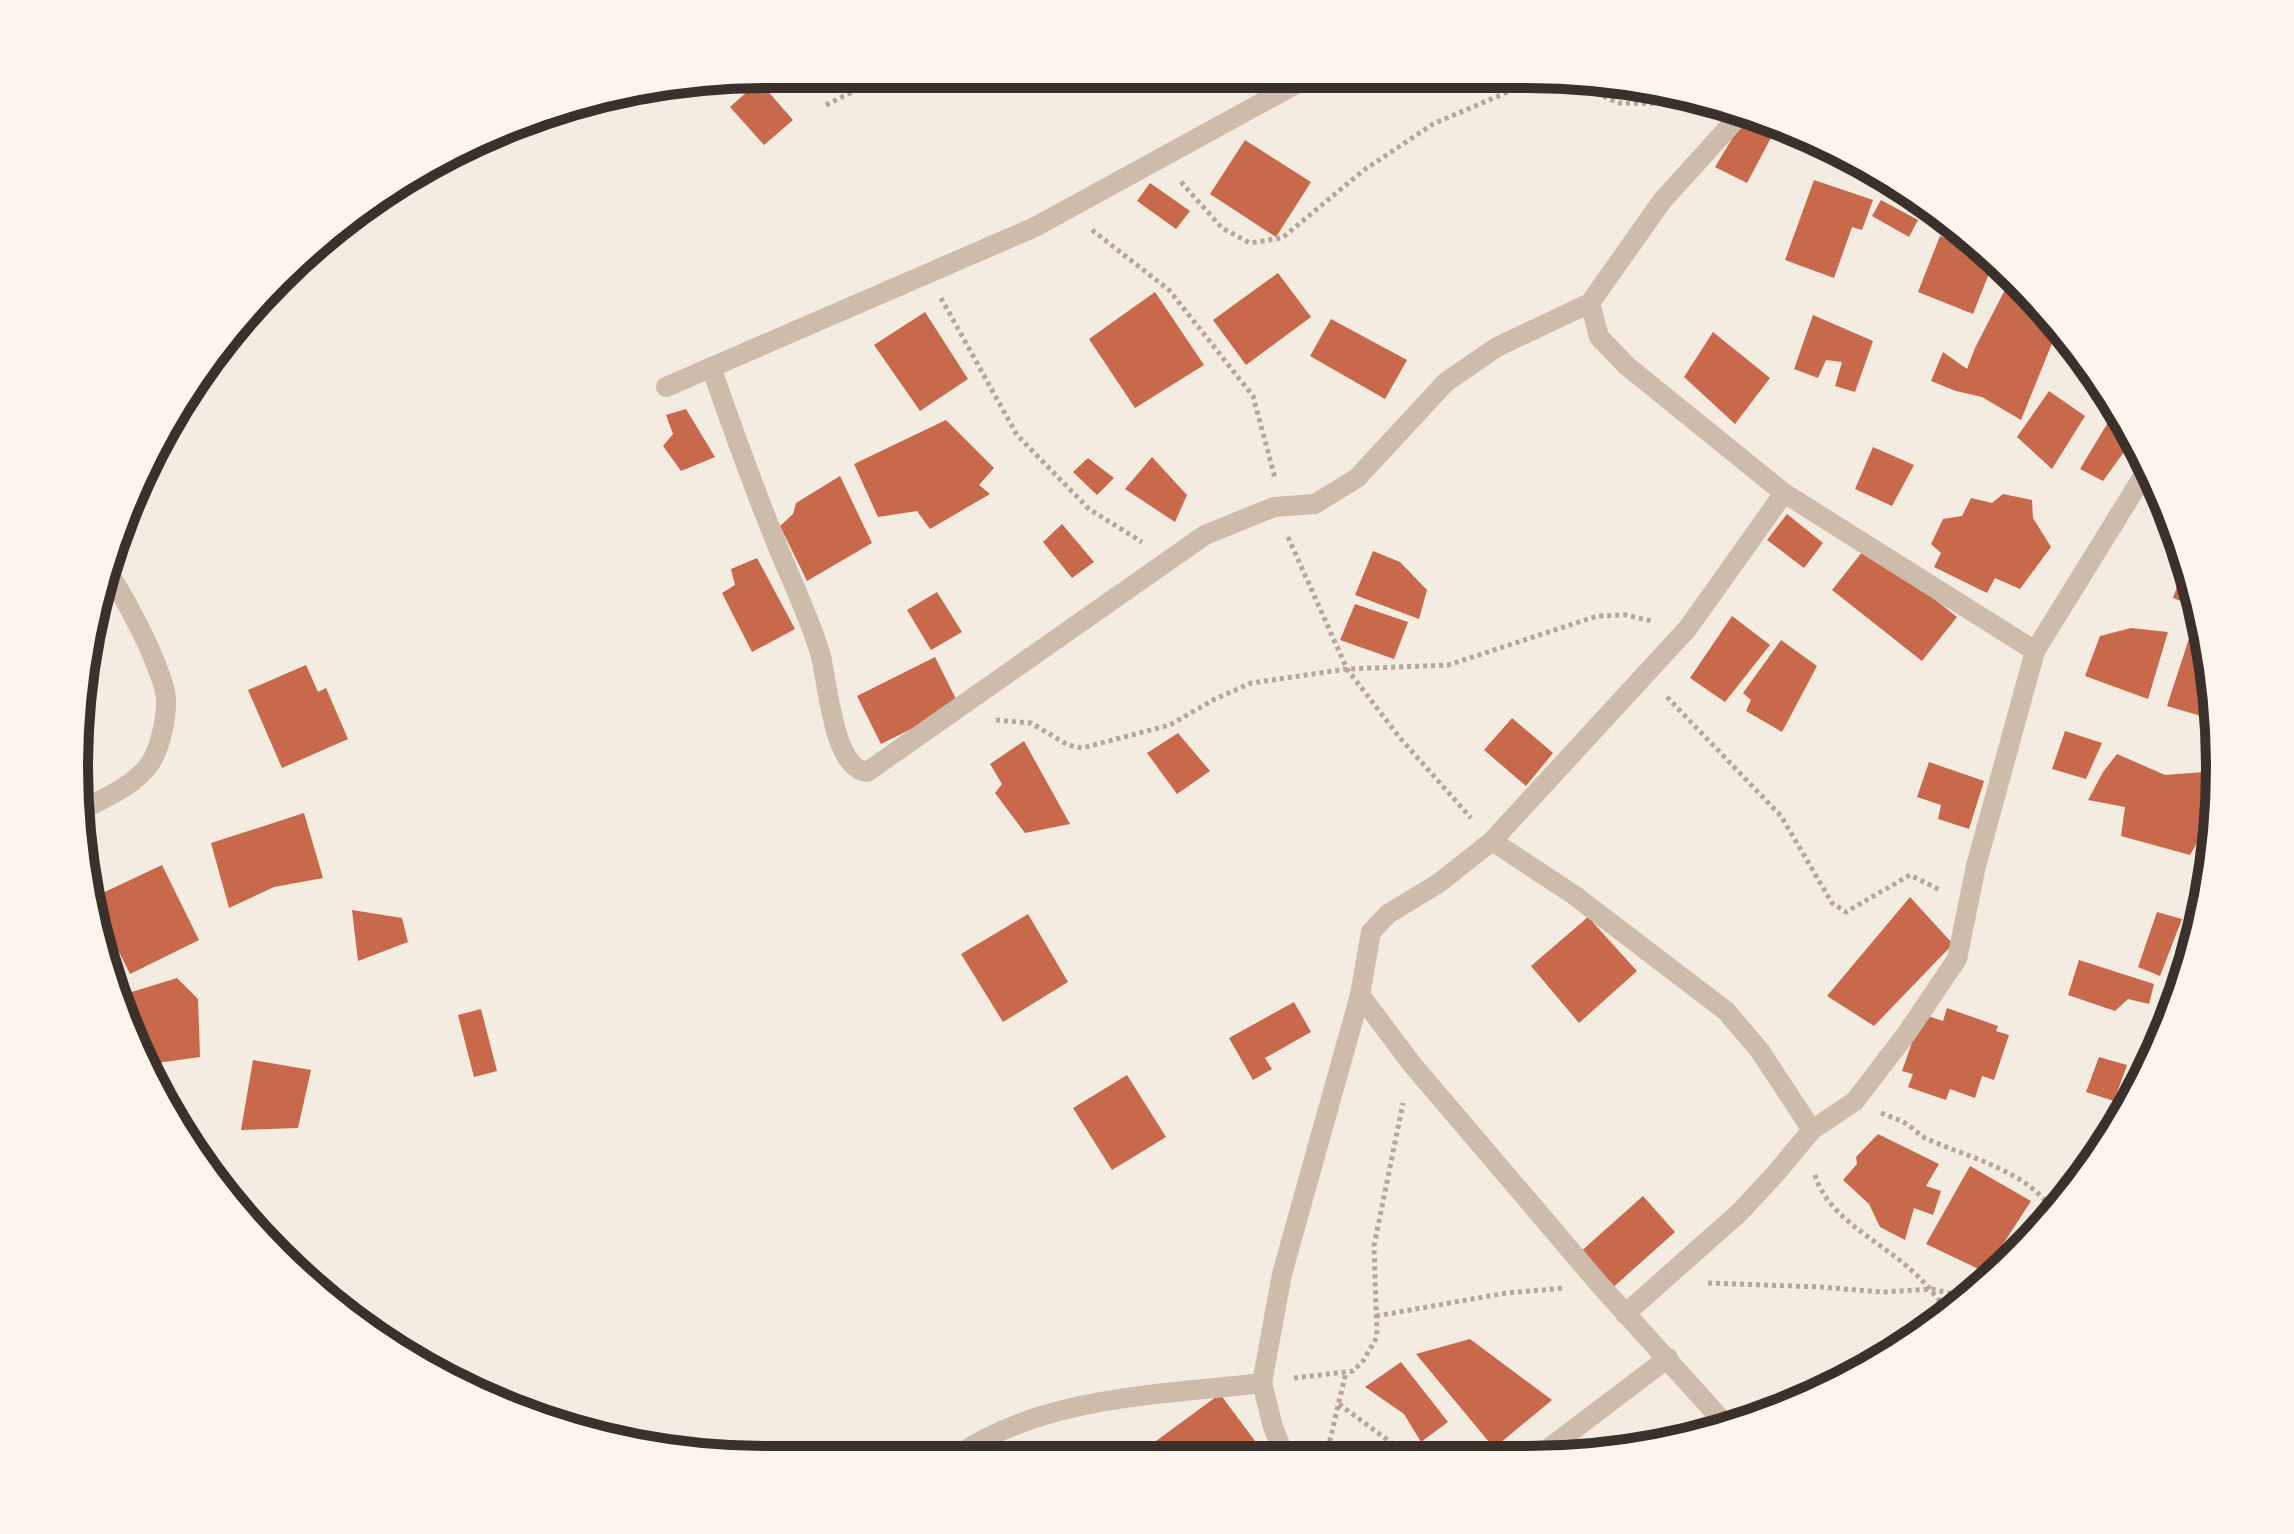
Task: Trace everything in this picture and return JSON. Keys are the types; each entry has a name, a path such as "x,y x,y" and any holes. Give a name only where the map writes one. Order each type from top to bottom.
{"street":[{"path":"666,387 1035,227 1289,88"},
{"path":"711,367 745,465 820,652 836,735 853,765 867,772 1205,535 1278,507 1315,504 1357,478 1446,382 1497,347 1590,303 1662,201 1735,121"},
{"path":"1590,303 1599,337 1627,366 1784,493 2035,651"},
{"path":"1625,1314 1740,1212 1812,1130 1855,1101 1907,1033 1957,959 1968,904 2035,651 2141,479"},
{"path":"1281,1446 1262,1383 1282,1274 1360,995 1371,932 1388,914 1439,883 1492,841 1688,628 1784,493"},
{"path":"89,806 116,793 150,764 161,741 166,693 131,610 114,582"},
{"path":"1492,841 1574,895 1726,1011 1760,1051 1812,1130"},
{"path":"1360,995 1411,1063 1600,1285 1720,1418"},
{"path":"1553,1445 1668,1358"},
{"path":"971,1446 1044,1414 1123,1400 1262,1383"}],"path":[{"path":"826,105 860,88"},
{"path":"1159,159 1222,228 1250,243 1282,238 1364,170 1433,124 1517,88"},
{"path":"1592,91 1619,103 1671,104"},
{"path":"1066,210 1169,290 1253,396 1278,507 1347,669 1400,738 1492,841"},
{"path":"928,273 1017,435 1089,509 1170,560"},
{"path":"984,718 1031,723 1068,745 1082,748 1170,725 1213,700 1251,683 1347,669 1448,665 1597,616 1626,615 1688,628"},
{"path":"1646,676 1781,816 1832,903 1846,912 1910,875 1968,904"},
{"path":"1262,1383 1353,1371 1363,1361 1377,1337 1374,1246 1411,1063"},
{"path":"1855,1101 1907,1124 1923,1137 2016,1178 2047,1203"},
{"path":"1812,1130 1813,1170 1825,1197 1843,1216 1908,1267 1932,1289 1942,1304"},
{"path":"1663,1282 1882,1292 1932,1289 1954,1294"},
{"path":"1376,1316 1506,1293 1600,1285"},
{"path":"1329,1446 1346,1372"},
{"path":"1339,1404 1396,1446"}],"building":[{"path":"751,88 765,88 793,120 764,145 730,107"},
{"path":"1742,123 1773,135 1747,183 1715,167"},
{"path":"1245,140 1311,182 1276,237 1210,194"},
{"path":"1814,180 1873,200 1862,230 1852,227 1834,278 1785,260"},
{"path":"1150,183 1190,211 1176,229 1137,201"},
{"path":"1881,200 1918,220 1909,237 1872,216"},
{"path":"1940,236 1959,243 1990,271 1973,314 1918,292"},
{"path":"1278,273 1311,317 1246,365 1213,320"},
{"path":"2007,287 2054,339 2021,420 1982,397 1931,381 1943,352 1967,369"},
{"path":"1155,292 1204,365 1135,408 1089,339"},
{"path":"925,312 968,379 920,411 874,345"},
{"path":"1813,315 1873,341 1855,392 1835,386 1842,362 1826,360 1818,378 1794,369"},
{"path":"1331,319 1407,360 1385,399 1310,356"},
{"path":"1713,332 1770,378 1735,424 1684,377"},
{"path":"2049,391 2085,416 2052,469 2017,437"},
{"path":"686,409 715,457 681,471 663,446 673,434 666,415"},
{"path":"2110,419 2126,449 2103,481 2080,469"},
{"path":"946,420 994,468 979,485 990,494 930,529 917,511 878,517 854,464"},
{"path":"1873,447 1914,465 1892,506 1855,489"},
{"path":"1152,457 1187,495 1175,522 1125,489"},
{"path":"1088,458 1114,478 1097,495 1073,472"},
{"path":"840,476 872,543 807,581 780,526 793,514 796,503"},
{"path":"2003,494 2032,500 2033,518 2051,547 2020,589 1995,578 1987,593 1934,567 1941,553 1931,544 1943,519 1962,516 1971,498 1992,503"},
{"path":"1787,514 1823,543 1804,568 1767,540"},
{"path":"1062,524 1094,562 1072,578 1043,542"},
{"path":"1867,546 1957,617 1922,661 1832,590"},
{"path":"1373,551 1400,562 1427,590 1419,619 1355,595"},
{"path":"757,558 795,629 752,652 722,593 735,585 731,569"},
{"path":"2178,584 2181,585 2186,603 2173,598"},
{"path":"937,592 962,632 931,650 907,610"},
{"path":"1355,604 1408,622 1394,659 1340,640"},
{"path":"1732,616 1770,645 1725,702 1690,678"},
{"path":"2131,628 2168,632 2148,699 2085,676 2100,636"},
{"path":"2192,630 2203,709 2201,716 2167,706"},
{"path":"1781,640 1817,666 1782,732 1746,711 1751,700 1743,693"},
{"path":"935,657 959,705 881,744 857,696"},
{"path":"306,665 318,692 326,688 348,739 282,768 248,690"},
{"path":"1512,718 1553,753 1526,786 1484,750"},
{"path":"2065,731 2102,743 2086,779 2052,769"},
{"path":"1178,733 1210,771 1177,794 1147,753"},
{"path":"1024,741 1070,824 1025,833 995,793 1002,784 990,764"},
{"path":"2117,754 2165,775 2206,772 2203,833 2190,855 2121,836 2125,807 2088,800"},
{"path":"1929,762 1984,781 1969,829 1938,819 1941,805 1917,797"},
{"path":"304,813 323,878 274,887 229,908 211,843"},
{"path":"162,865 199,940 130,974 108,930 100,894"},
{"path":"1910,897 1953,944 1874,1026 1827,996"},
{"path":"352,910 402,918 408,942 358,961"},
{"path":"2157,912 2182,919 2160,976 2138,967"},
{"path":"1028,914 1068,982 1003,1022 961,954"},
{"path":"1588,917 1637,971 1579,1023 1531,966"},
{"path":"2079,960 2154,984 2149,1004 2128,999 2115,1011 2068,995"},
{"path":"177,978 198,999 200,1057 156,1063 127,993"},
{"path":"1294,1002 1311,1032 1265,1058 1272,1069 1253,1080 1229,1038"},
{"path":"1947,1008 1998,1026 1996,1031 2009,1035 1994,1080 1982,1076 1975,1098 1950,1089 1946,1100 1908,1087 1913,1074 1902,1071 1922,1014 1943,1021"},
{"path":"481,1009 497,1071 474,1077 458,1015"},
{"path":"2099,1057 2127,1065 2114,1101 2086,1092"},
{"path":"253,1060 311,1070 298,1128 241,1130"},
{"path":"1127,1075 1166,1137 1112,1170 1073,1108"},
{"path":"1878,1134 1939,1164 1926,1186 1941,1191 1933,1215 1914,1208 1905,1240 1880,1227 1869,1204 1843,1180 1857,1164 1856,1157"},
{"path":"1970,1166 2031,1201 1992,1261 1982,1271 1926,1244"},
{"path":"1643,1196 1675,1232 1610,1290 1578,1254"},
{"path":"1470,1339 1552,1400 1496,1446 1492,1446 1416,1354"},
{"path":"1401,1362 1448,1422 1421,1442 1404,1414 1365,1387"},
{"path":"1220,1394 1259,1446 1149,1446"}]}
